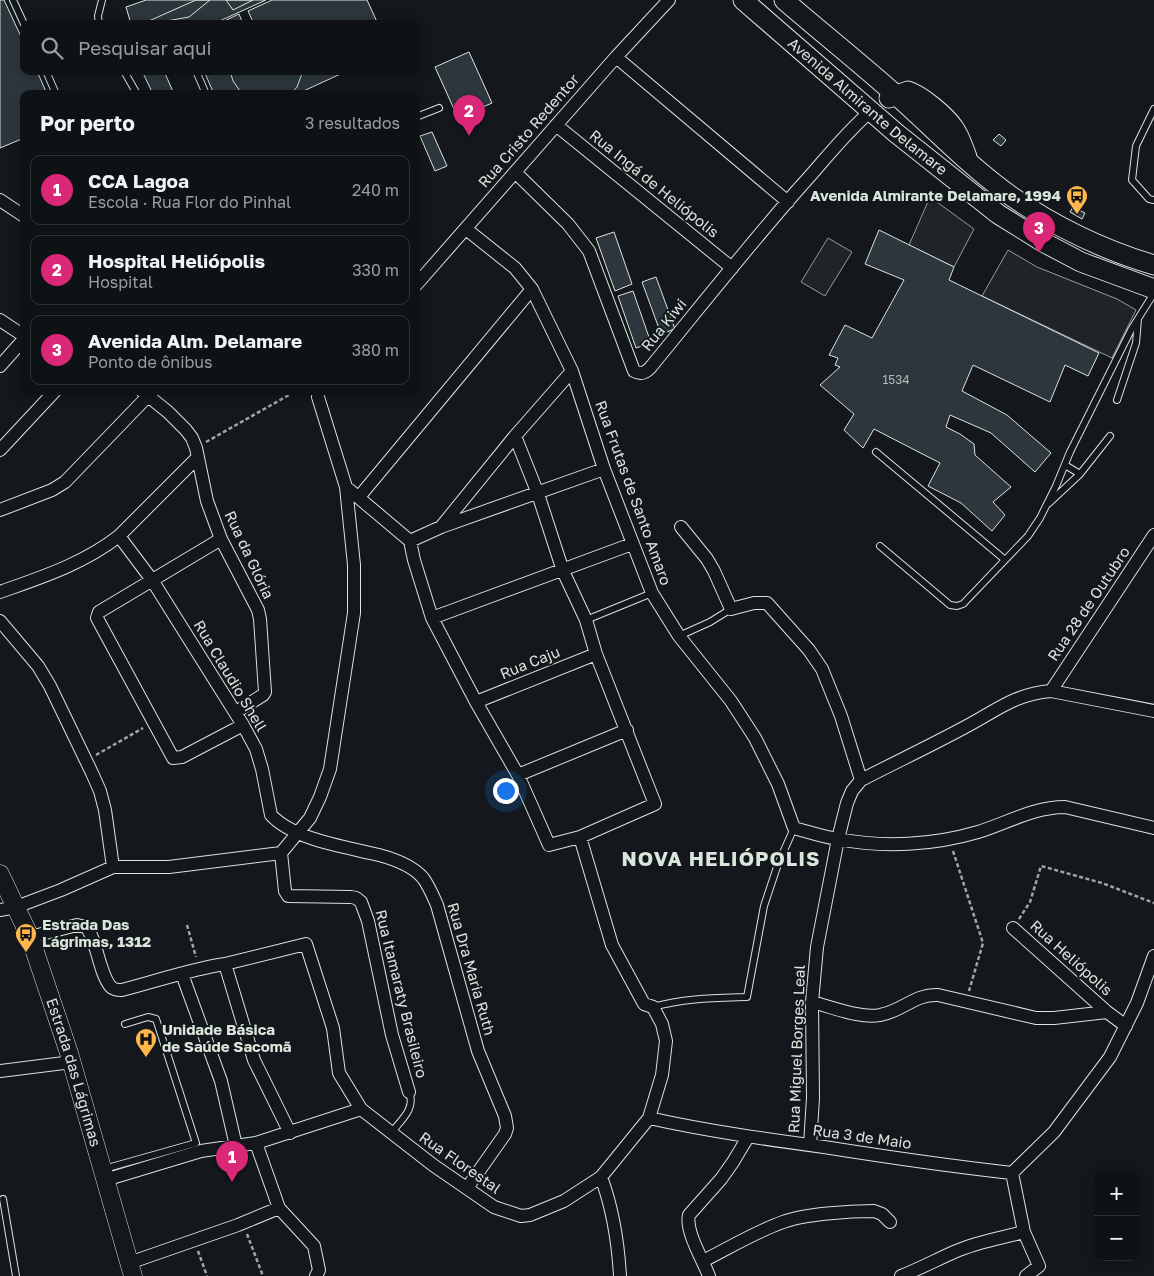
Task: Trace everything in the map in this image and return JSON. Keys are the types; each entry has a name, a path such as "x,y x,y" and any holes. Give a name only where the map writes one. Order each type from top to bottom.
{"main road":[{"name":"Avenida Almirante Delamare","path":"743,0 871,111 998,214 1043,242 1081,262 1154,289"},
{"name":"Avenida Almirante Delamare","path":"784,0 896,95 904,91 911,92 938,111 955,128 970,163 1010,195 1076,234 1154,265"},
{"path":"871,111 896,95"},
{"name":"Estrada das Lágrimas","path":"0,874 8,908 30,938 72,1062 131,1269"}],"street":[{"name":"Rua Cristo Redentor","path":"466,229 514,172 669,0"},
{"path":"616,57 788,202"},
{"name":"Rua Kiwi","path":"514,172 568,224 589,251 634,371 638,374 646,372 650,368 788,202 857,124 871,111"},
{"name":"Rua Ingá de Heliópolis","path":"556,125 732,268"},
{"path":"0,200 20,213"},
{"path":"359,497 532,289 515,268 466,229"},
{"path":"0,320 20,334"},
{"path":"0,366 20,342"},
{"path":"441,527 572,370"},
{"name":"Rua Frutas de Santo Amaro","path":"572,370 604,469 652,593 679,636 731,701 756,738 778,784 794,828"},
{"path":"0,450 52,395"},
{"path":"0,510 52,490 65,482 144,395"},
{"name":"Rua da Glória","path":"146,395 168,412 186,430 197,453 207,501 221,539 255,603 260,619 265,692 236,712"},
{"path":"8,908 61,890 113,867 169,867 281,853 310,818 330,769 354,613 354,565 346,487 317,395"},
{"path":"346,487 410,541 432,618 476,702 518,775 549,845 580,837 655,804 596,654 586,620 562,571 538,494 515,436"},
{"path":"0,592 76,563 106,546 119,536 197,453"},
{"path":"410,541 441,527 604,469"},
{"path":"681,527 707,559 731,609 767,602 810,650 831,687 860,780 968,725 1010,701 1035,692 1051,691 1154,712"},
{"name":"Rua 28 de Outubro","path":"1051,691 1154,535"},
{"name":"Rua Claudio Shell","path":"119,536 152,580 236,712 256,749 271,816 298,834"},
{"path":"221,539 99,612 97,618 171,756 175,758 182,757 243,725"},
{"path":"432,618 632,544"},
{"path":"0,621 38,666 86,760 106,810 113,867"},
{"name":"Rua Caju","path":"476,702 596,654"},
{"path":"518,775 627,730"},
{"name":"Rua Miguel Borges Leal","path":"810,1145 813,1098 812,1002 817,947 847,803 852,791 860,780"},
{"path":"794,828 838,839 880,844 909,843 949,839 978,832 1028,813 1050,807 1076,809 1154,828"},
{"name":"Rua Dra Maria Ruth","path":"298,834 392,859 407,865 422,877 430,890 437,905 478,1051 505,1116 507,1128 505,1134 467,1188"},
{"name":"Rua Florestal","path":"226,964 306,944 333,1028 338,1073 361,1108 433,1165 494,1207 521,1216 530,1215 564,1201 601,1177 649,1118 662,1075 666,1041 662,1024 612,945 580,837"},
{"name":"Rua Itamaraty Brasileiro","path":"281,853 285,891 288,896 351,897 361,902 368,921 392,1035 410,1092"},
{"path":"30,938 77,925 86,927 91,934 96,954 109,984 116,990 122,990 199,968 226,964 254,1060 290,1133"},
{"name":"Rua Heliópolis","path":"1013,928 1107,1012 1126,1026"},
{"path":"1048,1276 1039,1266 1024,1232 1012,1173 1054,1132 1110,1057 1140,995 1154,956"},
{"path":"182,974 221,1081 236,1146"},
{"path":"812,1002 864,1016 879,1016 894,1012 919,997 927,995 938,995 1036,1018 1054,1018 1107,1012"},
{"path":"0,1071 72,1062"},
{"path":"104,1175 201,1151 256,1143 361,1108"},
{"name":"Rua 3 de Maio","path":"649,1118 748,1137 1012,1173"},
{"path":"709,1276 690,1232 689,1214 720,1180 748,1137"},
{"path":"256,1143 279,1208 314,1246 319,1270 316,1276"},
{"path":"601,1177 614,1222 620,1276"},
{"path":"131,1269 195,1240 279,1208"},
{"path":"703,1261 767,1229 800,1218 874,1210 882,1214 890,1222"},
{"path":"901,1276 962,1249 1024,1232"},
{"path":"1026,1276 1039,1266"}],"lane":[{"path":"13,0 22,20"},
{"path":"98,20 102,0"},
{"path":"48,75 54,90"},
{"path":"126,75 135,90"},
{"path":"198,75 204,90"},
{"path":"420,115 439,108"},
{"path":"1154,109 1136,146 1132,180 1148,199 1154,200"},
{"path":"420,281 466,229"},
{"path":"532,289 572,370"},
{"path":"880,546 950,605 957,606 962,604 1028,536 1046,507 1065,464 1138,318 1154,293"},
{"path":"1118,400 1136,343 1138,318"},
{"path":"1046,507 1080,474 1110,436"},
{"path":"876,452 1004,559"},
{"path":"1065,464 1080,474"},
{"path":"586,620 652,593"},
{"path":"679,636 710,622 731,609"},
{"path":"649,1006 698,998 747,997 764,906 778,864 794,828"},
{"path":"104,1175 196,1143 156,1019 148,1017 125,1024"},
{"path":"391,1133 410,1109 412,1098 410,1092"},
{"path":"3,1199 16,1276"}],"path":[{"path":"197,453 290,395"},
{"path":"86,760 153,722"},
{"path":"949,839 983,943 966,1002"},
{"path":"1013,928 1030,902 1041,866 1102,883 1154,903"},
{"path":"188,925 199,968"},
{"path":"243,1223 263,1276"},
{"path":"195,1240 207,1276"}],"shaded area":[{"path":"930,197 974,229 954,267 909,245"},
{"path":"828,238 852,252 825,296 801,282"},
{"path":"1008,250 1037,267 1117,299 1136,310 1112,358 982,296"}],"building":[{"path":"0,0 4,0 20,34 20,75 39,75 45,90 20,90 20,140 0,148"},
{"path":"146,0 210,0 189,17 172,20 130,20 126,7"},
{"path":"196,0 266,0 222,20 151,20"},
{"path":"226,0 253,0 233,10"},
{"path":"272,0 367,0 376,20 252,20 248,11"},
{"path":"239,14 241,20 226,20"},
{"path":"469,52 492,103 458,118 435,67"},
{"path":"144,75 166,75 172,90 151,90"},
{"path":"206,75 338,75 306,90 212,90"},
{"path":"231,75 302,75 294,90 239,90"},
{"path":"432,132 447,166 435,171 420,136"},
{"path":"999,134 1006,140 1001,146 993,140"},
{"path":"1073,207 1085,213 1082,219 1070,212"},
{"path":"879,230 954,267 949,280 1099,353 1088,376 1065,365 1050,402 973,365 962,391 1007,415 1051,453 1035,472 991,433 950,415 946,427 974,444 975,455 1011,487 993,502 1005,515 992,531 961,503 928,486 940,463 874,429 863,448 844,430 854,414 820,385 840,367 835,365 838,358 829,355 845,325 872,338 904,280 865,264"},
{"path":"614,232 632,284 615,291 596,238"},
{"path":"656,277 675,329 661,334 642,282"},
{"path":"633,291 651,343 636,348 618,296"}],"place":[{"name":"Hospital Heliópolis","path":"469,136"},
{"name":"Avenida Almirante Delamare, 1994","path":"1077,215"},
{"name":"Avenida Alm. Delamare","path":"1039,253"},
{"name":"Estrada Das Lágrimas, 1312","path":"26,953"},
{"name":"Unidade Básica de Saúde Sacomã","path":"146,1058"},
{"name":"CCA Lagoa","path":"232,1182"}],"district":[{"name":"NOVA HELIÓPOLIS","path":"721,859"}]}
